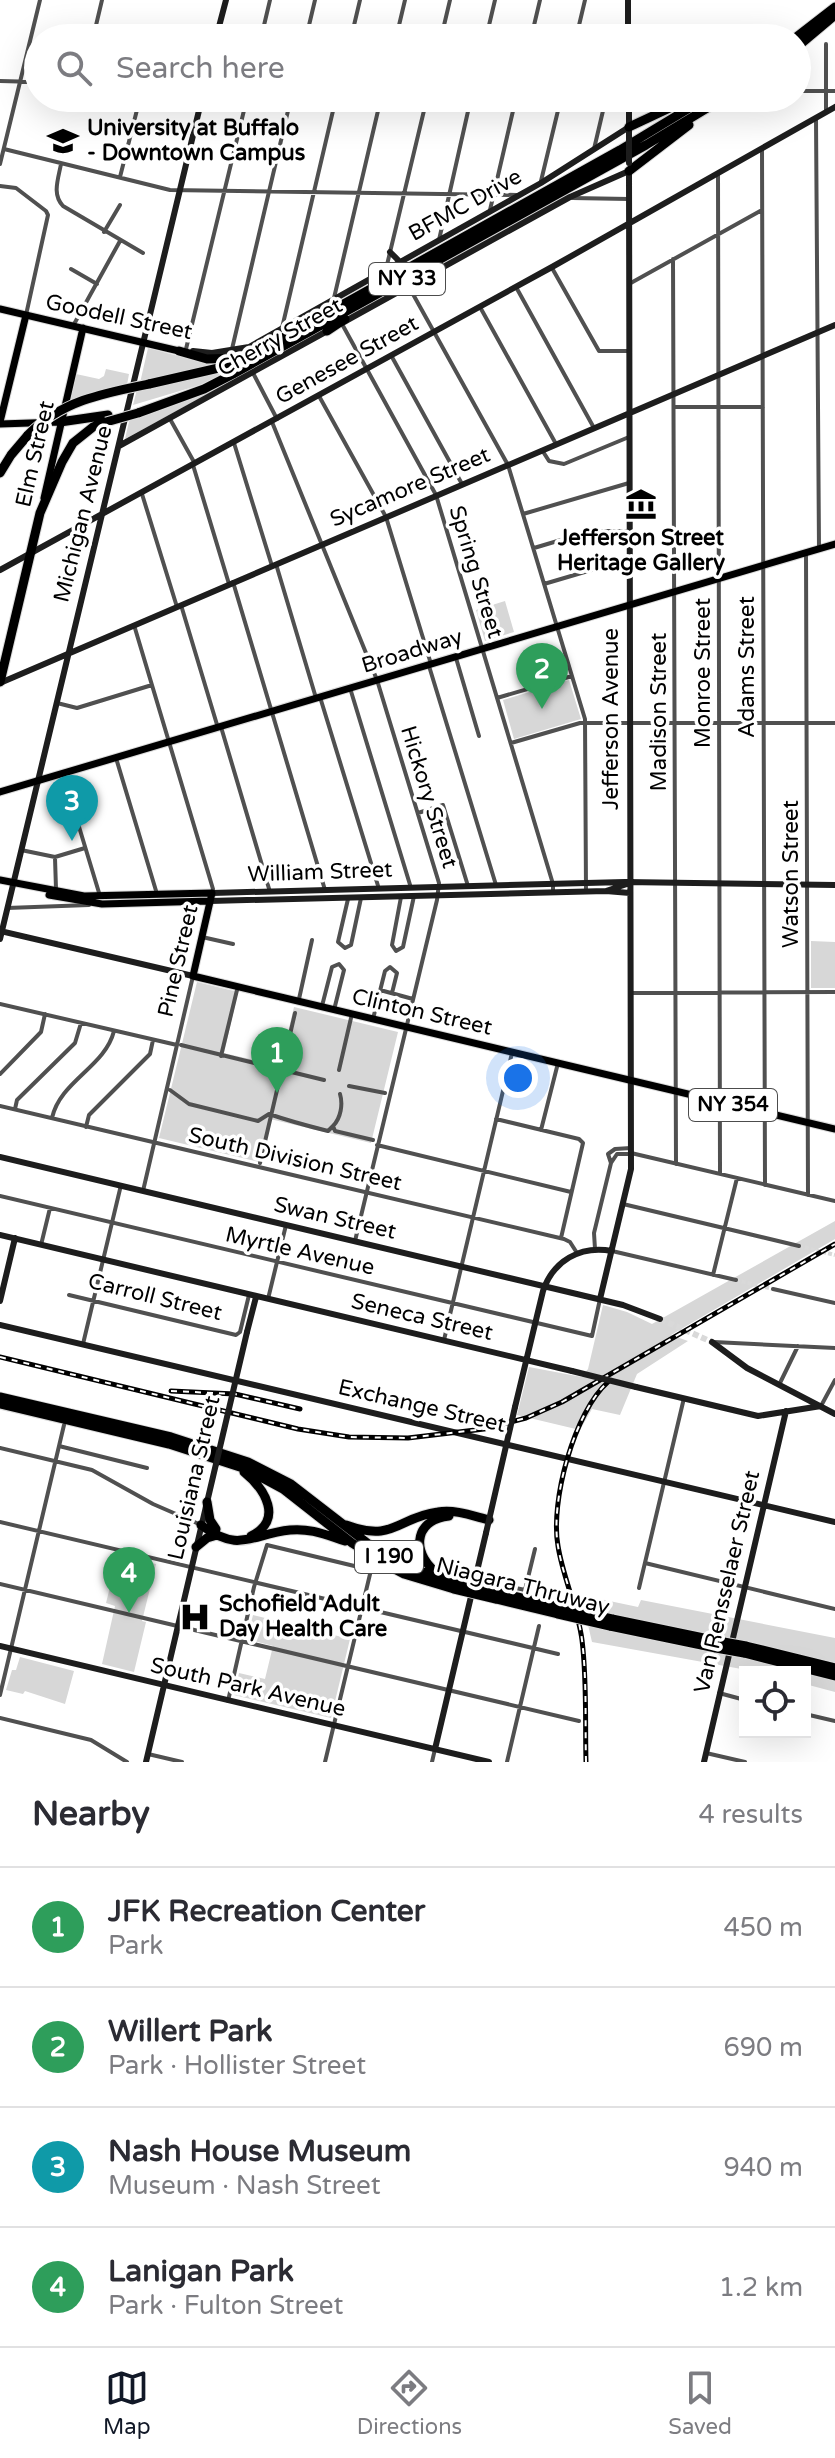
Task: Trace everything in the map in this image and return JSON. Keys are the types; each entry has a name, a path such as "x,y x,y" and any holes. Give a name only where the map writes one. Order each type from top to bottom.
{"highway":[{"path":"811,26 835,7"},
{"path":"811,35 835,15"},
{"path":"629,132 665,112"},
{"name":"NY 33","path":"183,350 194,357 219,360 241,357 262,348 691,112"},
{"name":"NY 33","path":"107,418 146,409 219,382 430,266 693,112"},
{"path":"629,167 697,112"},
{"path":"327,331 430,266"},
{"path":"331,302 397,273"},
{"path":"0,473 28,435 47,418 77,402 223,367 262,348"},
{"path":"60,422 107,418"},
{"path":"40,513 73,443 107,418"},
{"name":"Elm Street","path":"0,682 40,513"},
{"name":"Niagara Thruway","path":"0,1397 128,1431 231,1463 283,1489 352,1543 404,1574 611,1623 835,1668"},
{"name":"Niagara Thruway","path":"0,1404 197,1444 256,1465 291,1484 357,1537 395,1560 453,1584"},
{"path":"207,1502 209,1518 218,1532 250,1536 263,1528 268,1517 268,1506 261,1487 231,1463"},
{"path":"450,1513 428,1525 420,1544 421,1555 427,1564 453,1584"},
{"path":"336,1520 365,1531 385,1532 428,1514 450,1513 487,1526"},
{"path":"201,1525 241,1542 285,1531 309,1530 352,1543"},
{"path":"196,1547 218,1532"},
{"name":"Niagara Thruway","path":"745,1650 835,1676"}],"main road":[{"name":"Goodell Street","path":"0,309 183,350"},
{"path":"26,315 0,423 60,422"},
{"name":"Elm Street","path":"40,513 83,328"},
{"name":"Broadway","path":"0,792 835,544"},
{"name":"William Street","path":"0,880 74,895 211,897"},
{"name":"William Street","path":"13,883 17,887 94,904 211,897"},
{"name":"Pine Street","path":"193,976 211,897"},
{"name":"Clinton Street","path":"193,976 835,1129"}],"street":[{"path":"34,24 40,0"},
{"path":"96,24 102,0"},
{"path":"220,24 226,0"},
{"path":"264,24 270,0"},
{"path":"309,24 315,0"},
{"path":"354,24 360,0"},
{"path":"399,24 405,0"},
{"path":"444,24 450,0"},
{"path":"489,24 495,0"},
{"path":"534,24 540,0"},
{"path":"579,24 585,0"},
{"path":"628,0 628,24"},
{"path":"826,44 826,112"},
{"path":"0,164 24,66"},
{"path":"0,81 24,82"},
{"path":"811,91 835,91"},
{"name":"Genesee Street","path":"0,570 480,307 835,107"},
{"path":"120,178 136,112"},
{"name":"Michigan Avenue","path":"1,934 199,112"},
{"path":"183,350 244,112"},
{"path":"231,352 288,112"},
{"path":"282,328 333,112"},
{"path":"331,302 378,112"},
{"path":"386,269 423,112"},
{"path":"439,241 468,112"},
{"path":"489,213 513,112"},
{"path":"541,183 558,112"},
{"path":"594,149 603,112"},
{"name":"Jefferson Avenue","path":"592,1336 631,1171 629,112"},
{"path":"816,118 819,549"},
{"name":"BFMC Drive","path":"231,352 249,347 331,302 541,183 594,149 629,132"},
{"path":"4,149 180,190 519,195"},
{"name":"Adams Street","path":"762,149 765,1185"},
{"path":"61,164 57,200 73,214 143,253"},
{"name":"Cherry Street","path":"119,446 629,167"},
{"name":"Monroe Street","path":"718,173 720,1174"},
{"path":"0,186 16,188 48,215 26,315"},
{"path":"570,197 629,199"},
{"path":"104,232 120,205"},
{"path":"629,284 762,210"},
{"path":"73,326 120,241"},
{"path":"390,252 400,262"},
{"name":"Madison Street","path":"673,259 676,1164"},
{"path":"552,267 599,351 629,351"},
{"path":"71,269 97,284"},
{"path":"408,286 508,465 572,676 585,723 586,887"},
{"path":"516,287 594,428"},
{"path":"480,307 556,444"},
{"name":"Spring Street","path":"342,324 436,495 553,892"},
{"name":"Sycamore Street","path":"0,682 835,325"},
{"name":"Goodell Street","path":"183,350 231,352"},
{"path":"391,356 462,484"},
{"name":"Hickory Street","path":"253,373 275,420 377,680 439,887 407,1027 375,1142 355,1241"},
{"path":"319,396 386,517 496,885"},
{"path":"674,407 763,407"},
{"path":"170,419 194,465 325,890"},
{"path":"542,450 549,461 562,465 629,437"},
{"path":"234,443 379,889"},
{"path":"523,514 629,483"},
{"path":"142,494 270,892"},
{"path":"533,548 591,531 629,531"},
{"name":"Watson Street","path":"806,553 808,1195"},
{"path":"544,584 605,566"},
{"name":"Pine Street","path":"134,625 213,889 211,897"},
{"path":"456,657 479,736"},
{"path":"497,698 572,676"},
{"path":"57,703 77,708 152,685"},
{"path":"350,688 411,888"},
{"path":"511,743 585,723 835,723"},
{"path":"116,758 157,895"},
{"path":"63,774 100,896"},
{"path":"418,813 443,805 468,886"},
{"path":"21,850 55,857 85,848"},
{"path":"55,857 56,891"},
{"name":"William Street","path":"211,897 361,898 553,892 630,882 835,885"},
{"name":"William Street","path":"211,897 270,892 553,884 606,891 630,882"},
{"path":"606,891 630,893"},
{"path":"401,896 392,945 396,951 402,948 414,896"},
{"path":"348,898 338,942 345,948 351,945 361,898"},
{"name":"William Street","path":"7,908 94,904"},
{"name":"Clinton Street","path":"1,934 193,976"},
{"path":"202,937 233,944"},
{"path":"298,1002 312,940"},
{"path":"322,1007 332,967 339,964 344,970 334,1010"},
{"path":"373,1019 385,971 393,968 397,973 392,993"},
{"name":"Pine Street","path":"143,1191 193,976"},
{"path":"221,1056 237,990"},
{"path":"380,990 413,999"},
{"path":"631,993 835,992"},
{"path":"0,1004 324,1080"},
{"path":"260,1163 295,1013"},
{"path":"0,1074 41,1032 45,1014"},
{"path":"339,1070 351,1018"},
{"path":"15,1109 17,1100 75,1043 81,1023"},
{"path":"52,1118 62,1094 111,1045 114,1030"},
{"path":"86,1127 89,1115 150,1054 153,1040"},
{"path":"444,1340 512,1053"},
{"path":"541,1130 558,1063"},
{"path":"349,1086 385,1093"},
{"path":"170,1090 181,1095 189,1104 258,1121 272,1115 289,1123 306,1124 328,1131 334,1129 571,1192"},
{"path":"334,1129 343,1102 340,1094"},
{"name":"South Division Street","path":"0,1106 561,1238 570,1242 577,1253"},
{"path":"496,1119 579,1139 583,1143 561,1238"},
{"path":"595,1249 594,1233 611,1163 617,1154 631,1152 835,1201"},
{"name":"Swan Street","path":"0,1157 600,1299 660,1319"},
{"path":"713,1275 737,1178"},
{"path":"83,1344 121,1185"},
{"name":"Myrtle Avenue","path":"0,1196 592,1336"},
{"path":"623,1204 799,1246"},
{"path":"41,1245 50,1208"},
{"path":"268,1299 286,1225"},
{"name":"Seneca Street","path":"0,1235 758,1416 821,1406"},
{"path":"0,1301 2,1280 15,1238"},
{"path":"432,1762 544,1286 558,1265 577,1253 595,1249 736,1280"},
{"path":"773,1289 835,1303"},
{"name":"Carroll Street","path":"69,1295 237,1335 252,1296"},
{"name":"Louisiana Street","path":"146,1762 247,1332 252,1296"},
{"name":"Exchange Street","path":"0,1325 835,1522"},
{"path":"712,1342 835,1348"},
{"path":"712,1342 747,1368 835,1414"},
{"path":"779,1385 798,1346"},
{"path":"821,1406 835,1380"},
{"path":"639,1588 684,1398"},
{"name":"Van Rensselaer Street","path":"704,1762 709,1753 719,1693 786,1411"},
{"path":"0,1695 64,1425"},
{"path":"59,1446 147,1468"},
{"path":"0,1448 107,1476 153,1504 201,1525"},
{"path":"0,1522 558,1654"},
{"path":"228,1701 267,1545 371,1570 325,1762"},
{"path":"475,1579 525,1590 535,1549"},
{"path":"645,1563 835,1609"},
{"path":"0,1584 579,1721"},
{"path":"507,1762 539,1626"},
{"name":"South Park Avenue","path":"0,1646 489,1762"},
{"path":"719,1693 739,1698"},
{"path":"811,1715 835,1721"},
{"path":"0,1718 91,1740 127,1762"},
{"path":"710,1762 709,1753 745,1762"},
{"path":"148,1754 182,1762"}],"shaded area":[{"path":"148,348 197,361 229,362 140,383"},
{"path":"239,366 200,385 133,405 137,389"},
{"path":"106,369 129,374 127,385 68,402 76,374 99,379"},
{"path":"239,377 125,439 130,417 196,396"},
{"path":"505,601 514,632 485,641 476,610"},
{"path":"569,680 581,719 514,739 503,700"},
{"path":"811,941 835,942 835,988 811,988"},
{"path":"197,982 238,992 224,1053 280,1066 294,1007 398,1032 371,1143 270,1119 259,1162 159,1138"},
{"path":"835,1221 835,1239 671,1335 688,1341 637,1374 620,1415 592,1409 580,1430 517,1415 529,1367 582,1377 588,1369 603,1305 652,1324"},
{"path":"118,1555 156,1564 134,1672 102,1664 115,1606 106,1603"},
{"path":"581,1595 638,1607 641,1600 835,1638 835,1692 811,1686 811,1666 739,1666 739,1669 592,1642"},
{"path":"253,1615 350,1639 331,1718 234,1695 239,1673 265,1679 273,1646 247,1639"},
{"path":"20,1657 74,1671 65,1704 25,1691 23,1694 6,1690"}],"tunnel":[{"path":"799,1246 835,1255"},
{"path":"736,1280 773,1289"},
{"path":"660,1319 712,1342"}],"railway":[{"path":"0,1357 298,1429 349,1437 408,1438 484,1429 526,1418 562,1402 835,1244"},
{"path":"586,1762 582,1640 563,1570 556,1528 561,1483 575,1435 596,1396 608,1382"},
{"path":"171,1391 235,1394 300,1409"}],"place":[{"name":"University at Buffalo - Downtown Campus","path":"63,141"},
{"name":"Jefferson Street Heritage Gallery","path":"641,504"},
{"name":"Willert Park","path":"542,709"},
{"name":"Nash House Museum","path":"72,841"},
{"name":"JFK Recreation Center","path":"277,1093"},
{"name":"Lanigan Park","path":"129,1613"},
{"name":"Schofield Adult Day Health Care","path":"195,1617"}]}
